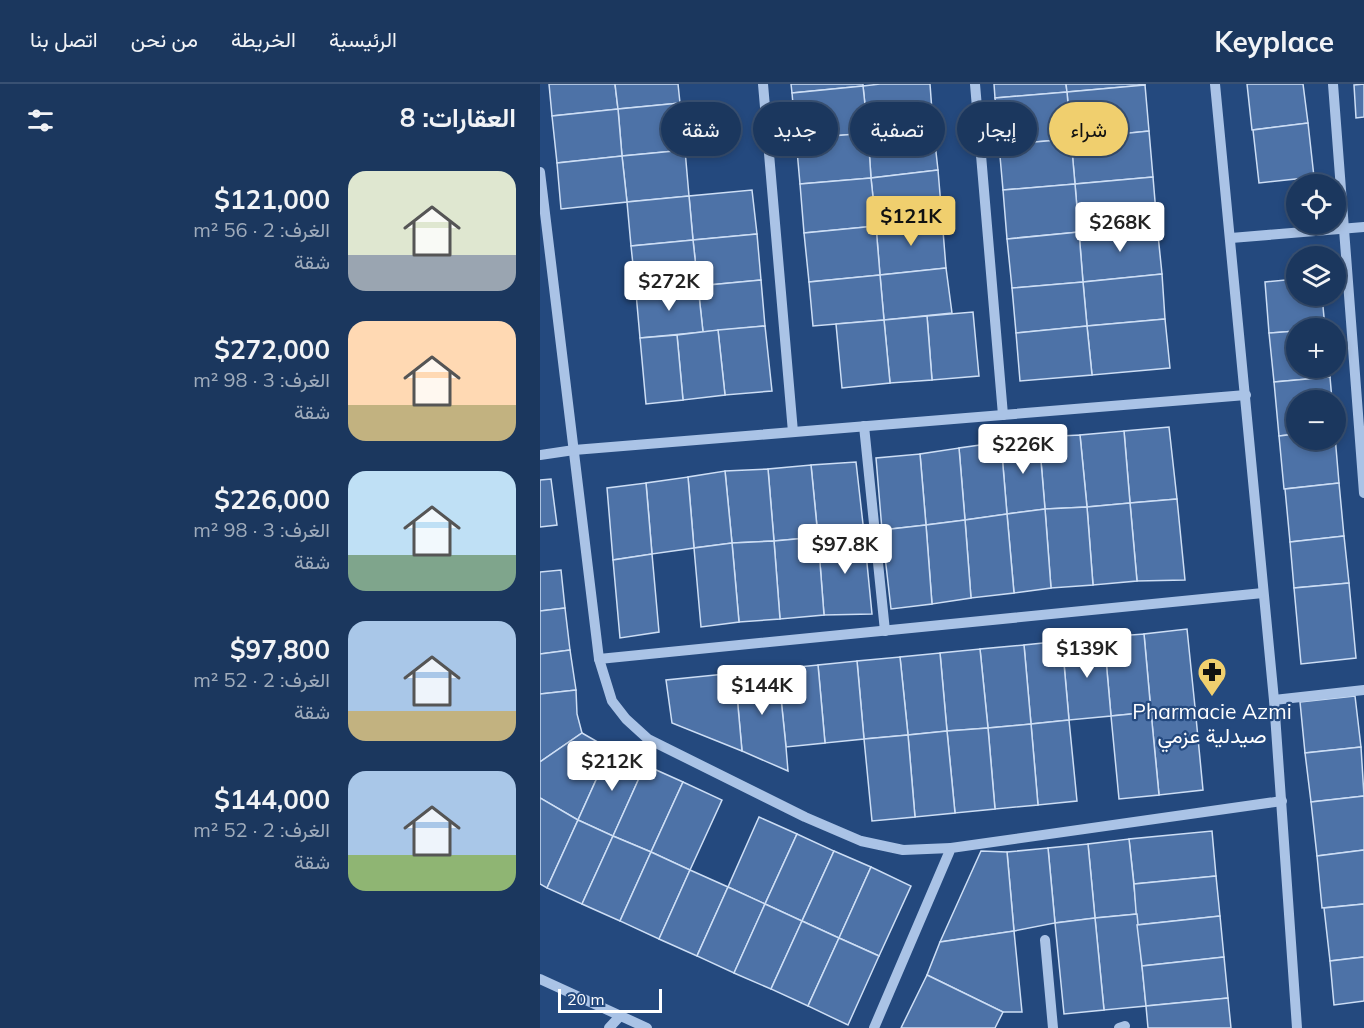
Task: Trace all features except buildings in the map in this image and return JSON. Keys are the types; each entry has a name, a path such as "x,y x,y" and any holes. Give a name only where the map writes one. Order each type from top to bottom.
{"street":[{"path":"763,84 793,432"},
{"path":"975,84 1003,415"},
{"path":"1215,84 1274,700 1298,1028"},
{"path":"1333,84 1340,174"},
{"path":"540,172 599,659 612,701 626,719 648,739 805,817 861,841 903,850 951,848 1282,801"},
{"path":"1346,229 1364,227"},
{"path":"1231,238 1286,234"},
{"path":"1344,234 1364,493"},
{"path":"540,455 574,450 1246,395"},
{"path":"864,426 885,631"},
{"path":"599,659 1263,593"},
{"path":"1274,700 1364,690"},
{"path":"874,1028 951,848"},
{"path":"1045,940 1053,1028"},
{"path":"540,979 647,1028"},
{"path":"609,1028 620,1016"}],"place":[{"name":"Pharmacie Azmi صيدلية عزمي","path":"1212,698"}]}
